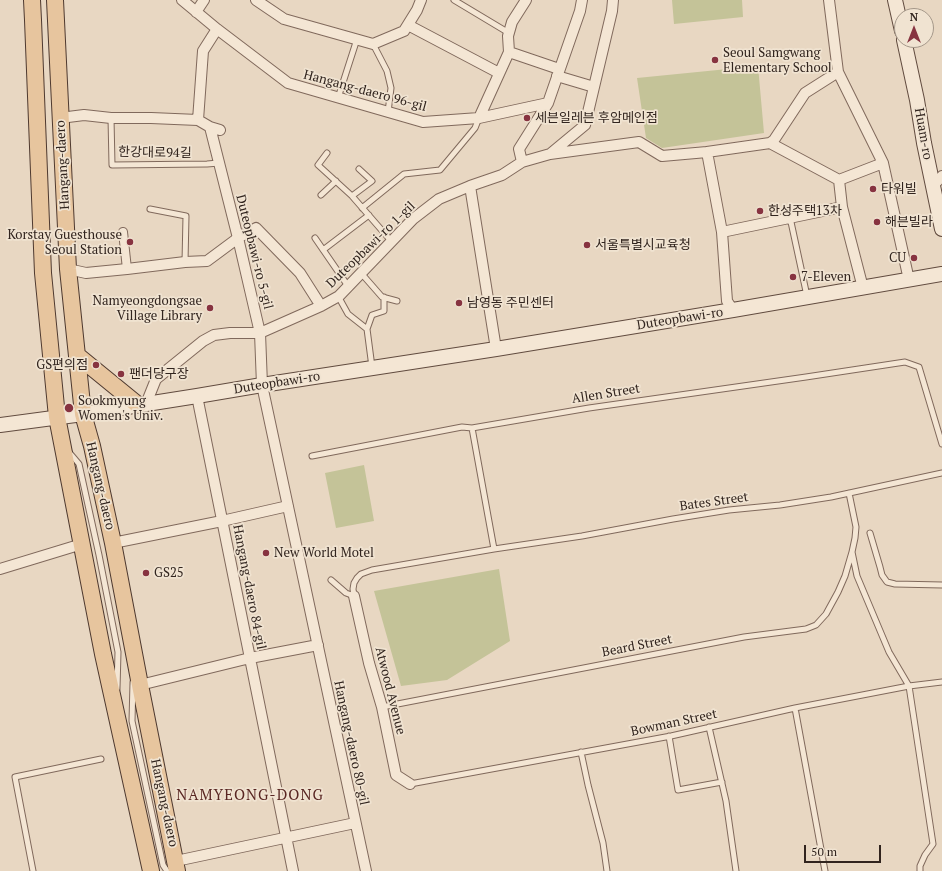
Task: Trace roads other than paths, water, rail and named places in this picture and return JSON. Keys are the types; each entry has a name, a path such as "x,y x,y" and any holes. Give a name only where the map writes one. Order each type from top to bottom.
{"main road":[{"name":"Hangang-daero","path":"32,0 43,273 57,417 103,654 151,871"},
{"name":"Hangang-daero","path":"55,0 68,269 83,414 92,446 113,543 173,868"},
{"name":"Huam-ro","path":"906,48 917,100 924,143 938,181 942,229"},
{"name":"Duteopbawi-ro","path":"0,425 142,405 496,349 942,274"},
{"path":"78,356 142,405"}],"street":[{"name":"Hangang-daero 96-gil","path":"182,0 217,29 288,83 338,98 424,122 479,118 548,103"},
{"path":"196,12 204,0"},
{"path":"256,0 284,18 373,44 404,32 421,0"},
{"path":"479,118 509,52 508,36 512,22 526,0"},
{"path":"522,162 519,149 548,103 580,11 582,0"},
{"path":"550,154 585,125 612,10 613,0"},
{"path":"829,0 838,72 883,163 909,280"},
{"path":"408,25 499,73"},
{"path":"198,120 203,51 217,29"},
{"path":"509,52 594,87"},
{"path":"838,72 805,94 774,140 770,143 839,180 883,163"},
{"path":"60,118 84,115 111,118 198,120 210,127 220,130"},
{"name":"Duteopbawi-ro 5-gil","path":"210,127 260,333 262,385 288,506"},
{"name":"Duteopbawi-ro 1-gil","path":"142,405 156,379 203,341 214,335 230,333 260,333 322,306 338,296 413,219 439,199 502,175 522,162 550,154 639,142 662,156 707,152 770,143"},
{"path":"707,152 722,232 727,301 733,310"},
{"path":"839,180 842,207 862,288"},
{"path":"470,186 496,349"},
{"path":"722,232 842,207"},
{"path":"68,269 86,273 127,270 185,262 207,262 238,238 256,228 300,273 322,306"},
{"path":"123,232 127,270"},
{"name":"Hangang-daero 84-gil","path":"197,396 250,658"},
{"path":"113,543 288,506 318,645"},
{"path":"0,569 82,544"},
{"name":"Atwood Avenue","path":"354,596 369,663 382,707 396,775 410,784"},
{"name":"Hangang-daero 84-gil","path":"140,685 250,658 318,645"},
{"name":"Hangang-daero 80-gil","path":"173,868 286,837 355,823 318,645"},
{"path":"250,658 292,871"},
{"path":"355,823 366,871"}],"lane":[{"path":"454,0 509,33"},
{"path":"338,98 357,39"},
{"path":"373,44 387,71 390,88 388,112"},
{"name":"한강대로94길","path":"111,118 112,164 219,163"},
{"path":"362,208 404,174 440,170 475,128 479,118"},
{"path":"327,153 318,165 352,196 392,242"},
{"path":"352,196 372,181 359,169"},
{"path":"321,195 336,181"},
{"path":"150,209 186,216 185,262"},
{"path":"323,250 369,215"},
{"path":"784,219 791,222 807,297"},
{"path":"314,238 348,286"},
{"path":"360,273 382,297 397,301"},
{"path":"338,296 348,314 367,329"},
{"path":"372,368 367,329 372,315 384,311 384,297"},
{"name":"Allen Street","path":"312,456 462,427 472,428 589,408 905,362 919,367 942,444"},
{"path":"472,428 494,549"},
{"path":"61,443 79,464 118,652 117,719"},
{"name":"Bates Street","path":"354,596 354,583 360,574 365,572 494,549 582,536 673,519 831,497 940,473"},
{"name":"Beard Street","path":"382,707 736,639 806,629 816,625 826,614 838,592 845,576 852,552 856,527 854,510 849,493"},
{"path":"870,533 882,575 888,582 895,584 942,585"},
{"path":"852,552 857,576 889,652 909,686 933,844 920,866 920,871"},
{"path":"332,580 346,593 354,596"},
{"path":"133,649 132,721 163,865 173,868"},
{"name":"Bowman Street","path":"410,784 669,736 796,708 909,686 942,682"},
{"path":"796,708 825,871"},
{"path":"710,727 728,815 736,871"},
{"path":"669,736 678,790 722,782"},
{"path":"581,752 603,843 607,871"},
{"path":"32,871 15,777 101,759"}],"place":[{"name":"Seoul Samgwang Elementary School","path":"715,60"},
{"name":"세븐일레븐 후암메인점","path":"527,118"},
{"name":"타워빌","path":"873,189"},
{"name":"한성주택13차","path":"760,211"},
{"name":"해븐빌라","path":"877,222"},
{"name":"Korstay Guesthouse Seoul Station","path":"130,242"},
{"name":"서울특별시교육청","path":"587,245"},
{"name":"CU","path":"914,258"},
{"name":"7-Eleven","path":"793,277"},
{"name":"남영동 주민센터","path":"459,303"},
{"name":"Namyeongdongsae Village Library","path":"210,308"},
{"name":"GS편의점","path":"96,365"},
{"name":"팬더당구장","path":"121,374"},
{"name":"Sookmyung Women's Univ.","path":"69,408"},
{"name":"New World Motel","path":"266,553"},
{"name":"GS25","path":"146,573"}],"district":[{"name":"NAMYEONG-DONG","path":"250,796"}]}
